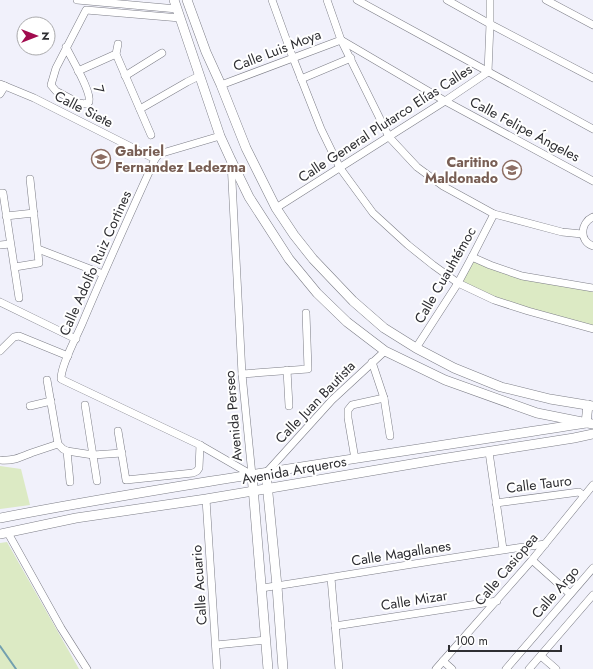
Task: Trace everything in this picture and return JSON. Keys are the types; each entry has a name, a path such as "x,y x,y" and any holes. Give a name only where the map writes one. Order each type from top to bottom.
{"main road":[{"path":"177,9 220,136 249,197 289,259 317,293 348,322 385,351 445,380 537,413 589,424 591,404 550,399 501,387 454,368 416,348 384,328 353,301 312,259 276,208 246,148 206,52 187,0"},
{"name":"Avenida Arqueros","path":"0,518 65,505 252,475 589,424"},
{"name":"Avenida Arqueros","path":"4,533 76,518 206,499 593,434"},
{"path":"266,473 283,669"},
{"name":"Avenida Perseo","path":"252,475 268,669"}],"street":[{"path":"77,0 177,9"},
{"path":"272,0 321,129 340,168 373,213 408,245 458,283 494,300 593,329"},
{"path":"327,0 341,40 389,136 417,167 443,186 494,214 562,232 582,234"},
{"path":"356,0 593,129"},
{"path":"447,0 593,78"},
{"name":"Calle General Plutarco Elías Calles","path":"276,208 488,72 490,0"},
{"path":"546,0 593,25"},
{"name":"7","path":"66,47 90,98 89,102 85,104 79,103 56,92 51,85 56,68 66,47 86,10 177,9"},
{"name":"Calle Luis Moya","path":"221,85 341,40"},
{"name":"Calle Felipe Ángeles","path":"341,40 445,101 593,181"},
{"path":"116,54 118,44"},
{"name":"7","path":"125,76 162,53"},
{"name":"7","path":"78,71 116,54 151,135"},
{"path":"301,79 351,58"},
{"path":"140,109 200,76"},
{"path":"0,94 3,85"},
{"name":"Calle Siete","path":"3,85 34,98 155,159"},
{"path":"155,159 159,154 220,136"},
{"name":"Calle Adolfo Ruiz Cortines","path":"155,159 103,274 68,356 61,374 61,379 200,445"},
{"name":"Avenida Perseo","path":"231,160 242,374 252,475"},
{"path":"15,267 39,263 30,179"},
{"path":"0,193 3,193 19,298"},
{"path":"6,216 34,213"},
{"name":"Calle Cuauhtémoc","path":"416,348 458,283 494,214"},
{"path":"593,217 584,224 582,229 582,234 586,242 593,246"},
{"path":"0,245 10,244"},
{"path":"38,249 103,274"},
{"path":"472,257 522,276 593,288"},
{"path":"0,302 76,339"},
{"path":"242,374 308,369 306,313"},
{"path":"0,351 14,337 19,336 68,356"},
{"name":"Calle Juan Bautista","path":"266,473 332,400 385,351"},
{"path":"372,362 384,398 390,436"},
{"path":"288,370 290,406"},
{"path":"47,380 58,444 63,450 67,452 93,455 122,453"},
{"path":"355,459 348,410 352,405 384,398"},
{"path":"30,406 51,401"},
{"path":"85,404 97,481"},
{"path":"118,431 126,480 193,473 199,468 200,445 252,475"},
{"path":"0,460 18,459 58,444"},
{"path":"67,452 70,482"},
{"path":"490,452 502,549"},
{"name":"Calle Casiopea","path":"436,669 532,560 593,485"},
{"name":"Calle Tauro","path":"496,503 579,492 584,496"},
{"name":"Calle Acuario","path":"206,499 217,669"},
{"path":"4,533 87,669"},
{"name":"Calle Magallanes","path":"262,588 502,549 545,544"},
{"path":"532,560 570,594"},
{"name":"Calle Argo","path":"506,669 593,568"},
{"path":"331,578 339,669"},
{"path":"528,669 593,595"},
{"name":"Calle Mizar","path":"335,626 497,601"},
{"path":"216,645 266,640"},
{"path":"540,656 556,669"},
{"path":"443,661 452,669"}],"green space":[{"path":"472,257 522,276 593,288 593,329 528,311 458,283"},
{"path":"0,466 21,469 30,505 0,509"},
{"path":"7,542 79,669 0,669 0,543"}],"waterway":[{"path":"0,646 16,669"}],"place":[{"name":"Gabriel Fernandez Ledezma","path":"101,159"},
{"name":"Caritino Maldonado","path":"512,170"}]}
